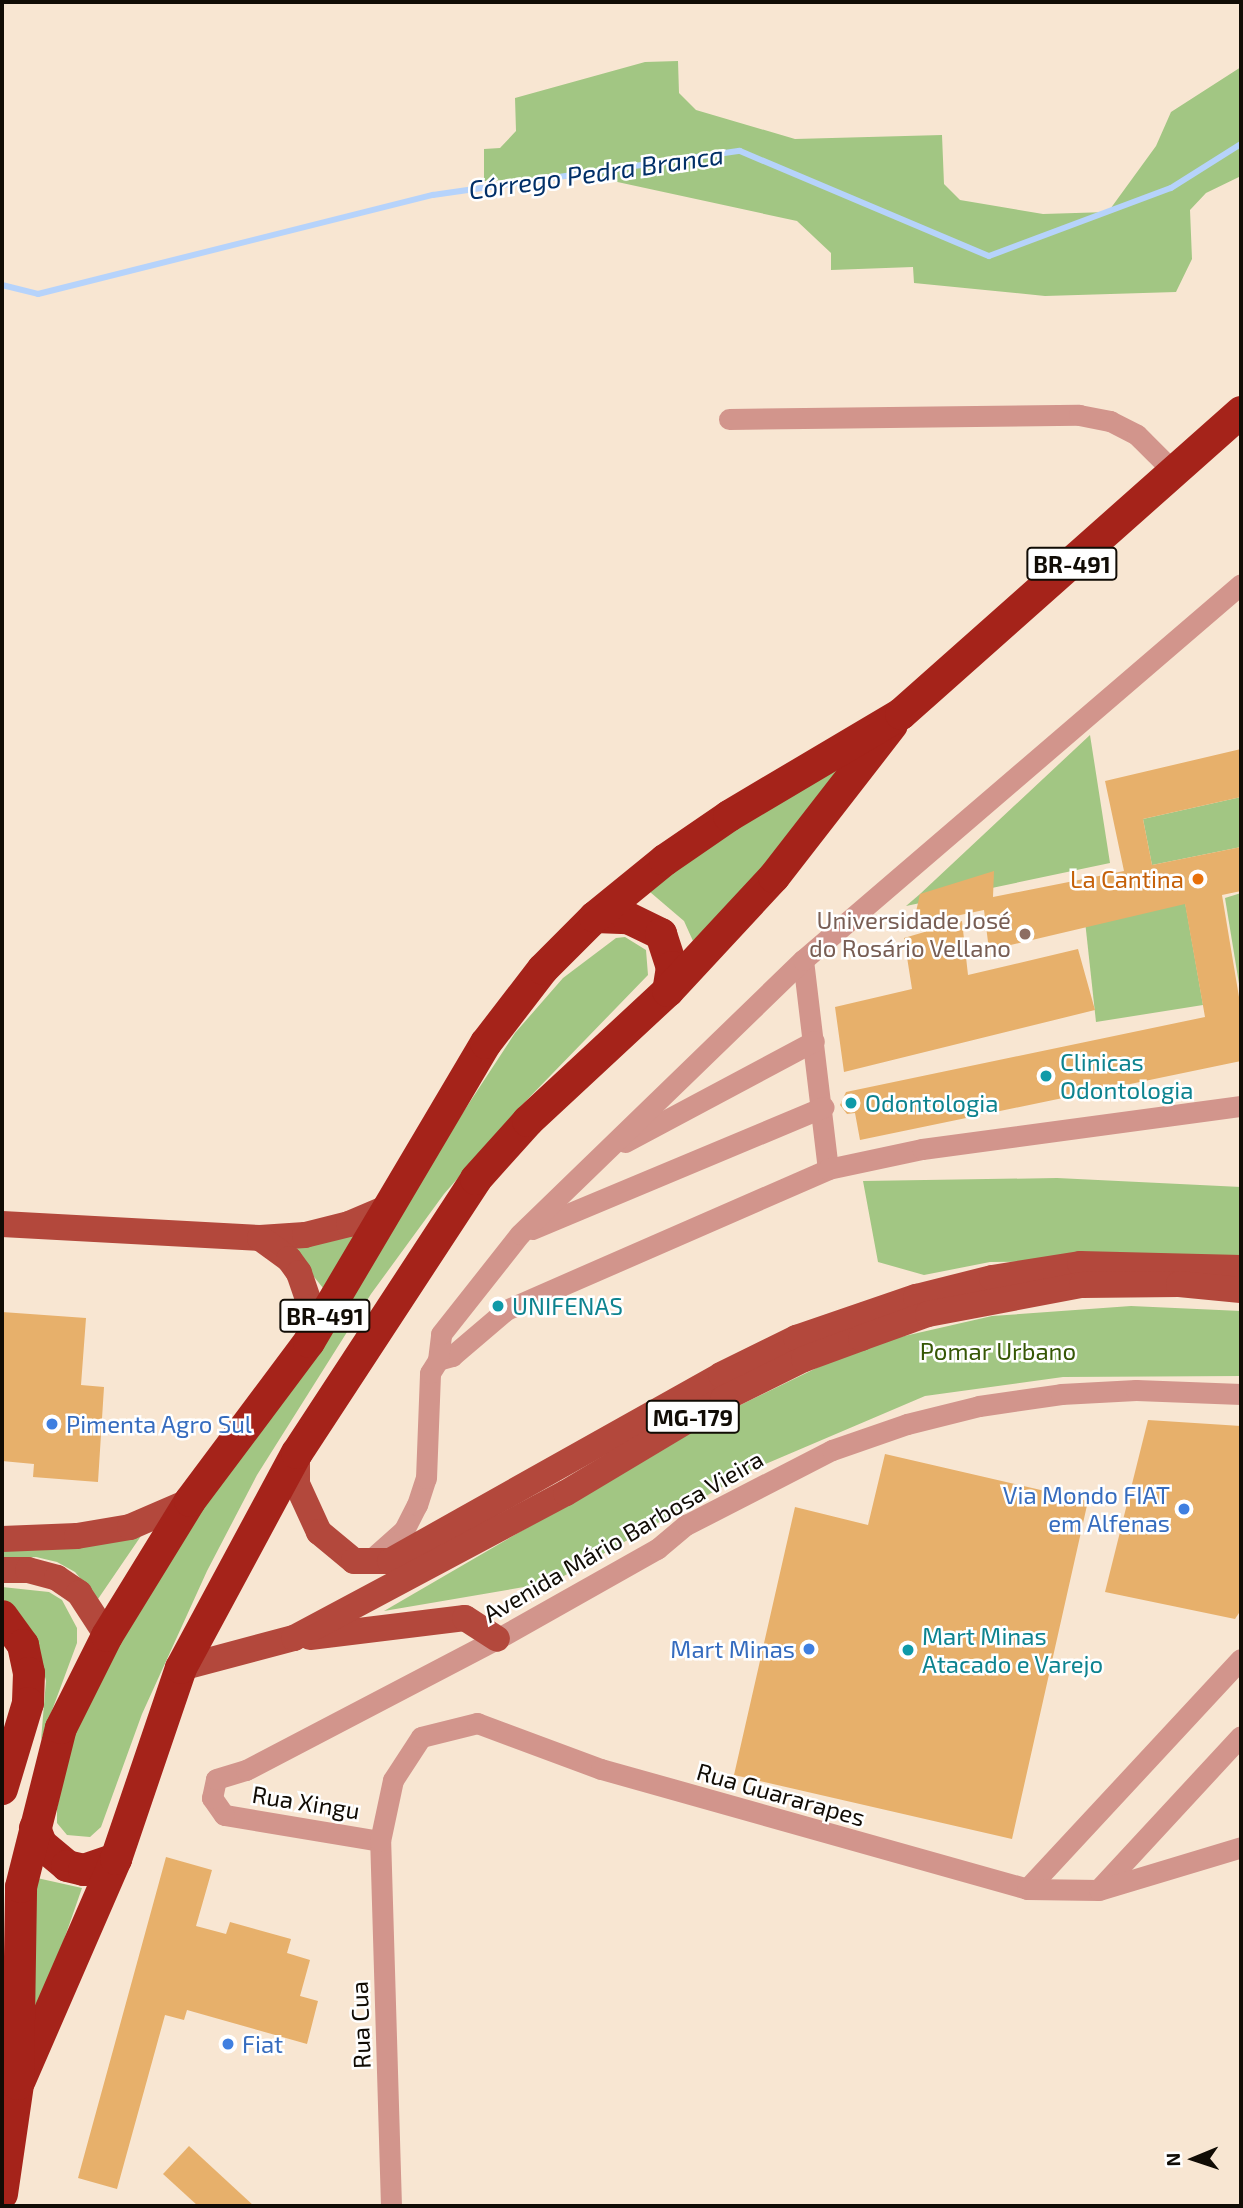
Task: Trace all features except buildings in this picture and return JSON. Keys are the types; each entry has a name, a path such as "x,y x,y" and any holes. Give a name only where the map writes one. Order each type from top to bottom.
{"highway":[{"name":"BR-491","path":"2,2194 18,2084 10,1942 35,1828 61,1728 107,1636 190,1501 309,1342 486,1043 544,970 595,917 664,860 729,816 901,714 1241,412"},
{"name":"BR-491","path":"18,2084 116,1859 181,1668 297,1453 476,1180 582,1066 668,990 774,877 901,714"},
{"path":"595,917 628,918 661,934 671,967 668,990"},
{"path":"2,1616 23,1645 29,1673 28,1703 2,1789"},
{"path":"35,1828 52,1857 67,1867 83,1870 116,1859"}],"main road":[{"path":"2,1224 260,1238 327,1229 391,1206"},
{"path":"260,1238 289,1259 299,1273 311,1307 309,1342"},
{"name":"MG-179","path":"368,1562 390,1561 416,1550 721,1375 796,1338 916,1297 992,1278 1080,1264 1241,1268"},
{"name":"MG-179","path":"181,1668 294,1638 500,1530 723,1399 804,1359 928,1314 1082,1285 1180,1284 1241,1290"},
{"path":"297,1453 297,1484 319,1532 354,1560 368,1562"},
{"path":"2,1539 77,1536 130,1527 190,1501"},
{"path":"2,1570 28,1570 57,1578 79,1593 107,1636"},
{"path":"294,1638 465,1618 497,1639"}],"street":[{"path":"729,419 1079,415 1110,421 1138,435 1175,473"},
{"path":"368,1562 404,1530 417,1505 426,1478 430,1373 438,1360 441,1334 520,1234 803,960 1231,601 1241,584"},
{"path":"803,960 824,1107 828,1169"},
{"path":"601,1155 814,1041"},
{"path":"438,1360 452,1356 506,1310 828,1169 922,1149 1241,1106"},
{"path":"520,1234 824,1107"},
{"name":"Avenida Mário Barbosa Vieira","path":"224,1815 212,1798 216,1779 246,1770 497,1639 657,1549 686,1525 832,1450 907,1424 979,1406 1061,1394 1136,1390 1241,1394"},
{"path":"1027,1889 1241,1658"},
{"name":"Rua Guararapes","path":"380,1841 393,1780 421,1737 477,1723 601,1769 1027,1889 1099,1890 1241,1847"},
{"path":"1099,1890 1241,1736"},
{"name":"Rua Xingu","path":"224,1815 380,1841"},
{"name":"Rua Cua","path":"380,1841 391,2206"}],"green space":[{"path":"678,61 679,93 696,110 795,139 942,135 944,184 960,200 1043,214 1108,212 1156,146 1171,112 1241,67 1241,176 1206,193 1190,210 1192,259 1176,292 1045,296 914,283 913,267 831,270 831,253 797,221 599,178 484,181 484,149 500,148 516,131 515,98 645,62"},
{"path":"1090,735 1110,863 906,906 920,894"},
{"path":"856,754 721,917 693,941 684,921 650,892 680,863"},
{"path":"1241,797 1241,847 1152,865 1143,819"},
{"path":"1241,893 1241,996 1225,898"},
{"path":"1185,902 1203,1005 1096,1022 1085,921"},
{"path":"625,937 646,950 648,975 521,1106 444,1194 371,1294 257,1475 207,1571 142,1714 101,1827 90,1837 67,1835 57,1823 57,1808 72,1740 99,1668 515,1033 563,978 616,938"},
{"path":"1057,1178 1241,1187 1241,1260 990,1262 924,1275 878,1262 863,1181"},
{"path":"356,1234 323,1288 290,1247"},
{"name":"Pomar Urbano","path":"1131,1306 1241,1311 1241,1376 1063,1377 925,1396 754,1469 553,1582 384,1611 726,1412 829,1362 887,1340 992,1316"},
{"path":"141,1536 98,1599 75,1572 57,1562 36,1557 2,1559 2,1543"},
{"path":"2,1587 49,1592 62,1600 77,1628 77,1643 41,1740 46,1681 37,1644 17,1611 2,1598"},
{"path":"37,1878 82,1888 29,2040"}],"waterway":[{"name":"Córrego Pedra Branca","path":"2,285 38,294 433,195 740,151 989,256 1171,188 1241,144"}],"place":[{"name":"La Cantina","path":"1198,879"},
{"name":"Universidade José do Rosário Vellano","path":"1025,934"},
{"name":"Clinicas Odontologia","path":"1046,1076"},
{"name":"Odontologia","path":"851,1103"},
{"name":"UNIFENAS","path":"498,1306"},
{"name":"Pimenta Agro Sul","path":"52,1424"},
{"name":"Via Mondo FIAT em Alfenas","path":"1184,1509"},
{"name":"Mart Minas","path":"809,1649"},
{"name":"Mart Minas Atacado e Varejo","path":"908,1650"},
{"name":"Fiat","path":"228,2044"}]}
